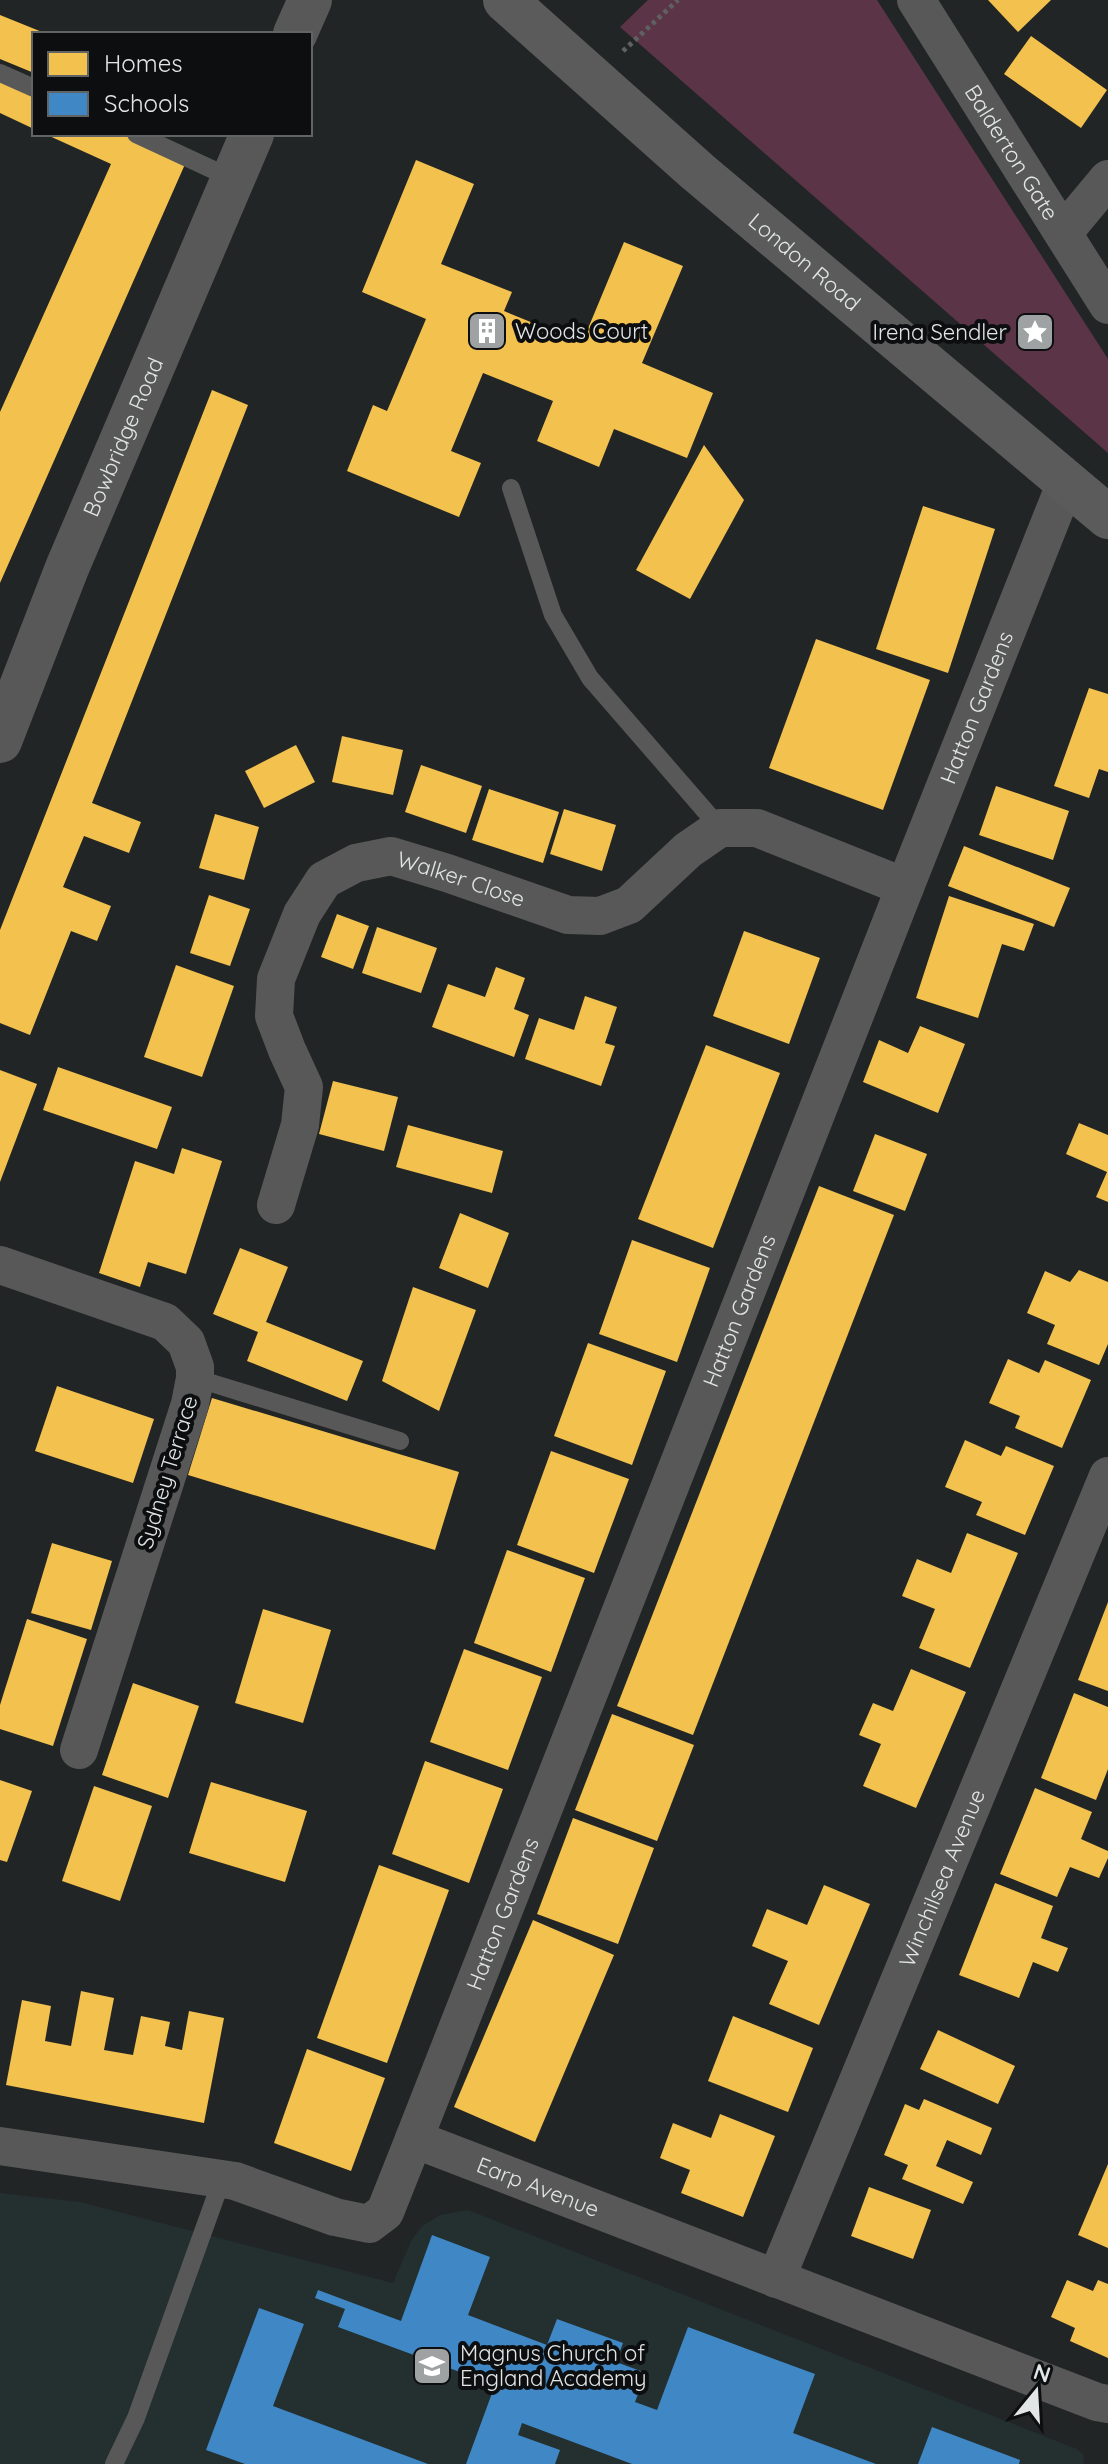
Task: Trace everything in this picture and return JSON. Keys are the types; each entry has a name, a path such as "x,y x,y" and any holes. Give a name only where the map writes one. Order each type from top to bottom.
{"main road":[{"name":"London Road","path":"505,0 698,172 1108,517"}],"street":[{"path":"296,32 310,0"},
{"name":"Balderton Gate","path":"916,0 1108,305"},
{"name":"Bowbridge Road","path":"0,741 67,568 251,136"},
{"path":"1063,233 1108,179"},
{"name":"Hatton Gardens","path":"414,2139 1066,482"},
{"path":"720,828 757,828 905,887"},
{"name":"Walker Close","path":"276,1205 300,1125 304,1087 274,1016 276,979 302,914 324,880 356,863 391,856 568,915 600,916 629,905 688,850 720,828"},
{"name":"Sydney Terrace","path":"0,1265 165,1322 186,1342 195,1367 190,1404 79,1750"},
{"name":"Winchilsea Avenue","path":"776,2279 1108,1476"},
{"path":"0,2146 235,2181 335,2217 369,2224 385,2212 414,2139"},
{"name":"Earp Avenue","path":"414,2139 1082,2397 1108,2404"}],"lane":[{"path":"0,73 32,87"},
{"path":"140,136 233,179"},
{"path":"511,488 553,615 590,678 720,828"},
{"path":"195,1378 400,1441"},
{"path":"114,2464 136,2418 222,2179"}],"path":[{"path":"593,79 678,0"}],"shaded area":[{"path":"648,0 877,0 1108,359 1108,453 620,27"},
{"name":"Magnus Church of England Academy","path":"0,2193 80,2202 393,2283 411,2241 422,2226 440,2215 468,2210 1077,2449 1083,2454 1084,2464 0,2464"}],"building: Homes":[{"path":"988,0 1051,0 1018,32"},
{"path":"0,15 42,32 32,32 32,72 0,59"},
{"path":"1031,36 1107,90 1081,128 1004,74"},
{"path":"0,78 32,92 32,128 0,113"},
{"path":"49,136 128,136 186,162 0,583 0,412 111,164"},
{"name":"Woods Court","path":"416,160 474,184 441,264 512,292 504,311 582,343 624,242 683,266 642,363 713,393 687,458 614,429 599,467 537,441 553,401 483,373 451,451 481,463 459,517 347,471 373,405 387,411 426,319 362,292"},
{"path":"212,390 248,405 92,803 141,822 129,853 84,836 63,887 111,906 97,941 71,931 30,1035 0,1023 0,930"},
{"path":"704,445 744,500 690,599 636,570"},
{"path":"923,506 995,529 948,673 876,649"},
{"path":"816,639 930,680 883,810 769,768"},
{"path":"1089,688 1108,694 1108,772 1099,769 1089,798 1054,786"},
{"path":"342,736 403,750 393,795 332,782"},
{"path":"296,745 315,782 264,808 245,771"},
{"path":"421,765 482,786 466,833 405,812"},
{"path":"996,786 1069,811 1053,860 979,835"},
{"path":"489,789 559,812 543,863 472,840"},
{"path":"564,809 616,825 602,871 550,854"},
{"path":"215,814 259,827 244,880 199,868"},
{"path":"964,846 1070,888 1054,927 948,886"},
{"path":"209,895 250,909 230,966 190,953"},
{"path":"949,896 1034,924 1024,951 1002,944 978,1018 916,998"},
{"path":"337,914 369,926 353,969 321,957"},
{"path":"377,927 437,948 421,993 362,973"},
{"path":"744,931 820,958 789,1044 713,1016"},
{"path":"176,965 234,986 202,1077 144,1057"},
{"path":"496,967 525,978 514,1009 529,1015 514,1057 432,1027 448,984 485,997"},
{"path":"585,996 617,1007 605,1043 615,1046 601,1086 525,1059 539,1018 574,1030"},
{"path":"920,1026 965,1044 938,1113 863,1082 879,1040 908,1053"},
{"path":"706,1045 780,1073 713,1248 638,1219"},
{"path":"58,1067 172,1107 157,1149 43,1110"},
{"path":"0,1070 37,1084 0,1182"},
{"path":"333,1081 398,1097 384,1151 319,1134"},
{"path":"1079,1123 1108,1135 1108,1202 1096,1197 1107,1172 1066,1154"},
{"path":"408,1125 503,1151 492,1193 396,1167"},
{"path":"875,1134 927,1154 905,1211 853,1191"},
{"path":"182,1148 222,1161 186,1274 148,1262 140,1287 99,1273 135,1161 174,1174"},
{"path":"819,1186 894,1215 693,1735 617,1706"},
{"path":"460,1213 509,1233 488,1288 439,1268"},
{"path":"632,1240 710,1268 677,1362 599,1334"},
{"path":"240,1248 288,1267 266,1322 363,1361 347,1401 247,1361 258,1332 213,1314"},
{"path":"1079,1270 1108,1282 1108,1344 1099,1365 1047,1344 1055,1325 1027,1313 1045,1271 1070,1282"},
{"path":"413,1287 476,1310 439,1411 382,1381"},
{"path":"588,1343 666,1371 632,1465 554,1436"},
{"path":"1008,1359 1039,1373 1045,1360 1091,1380 1062,1448 1015,1428 1020,1416 989,1403"},
{"path":"57,1386 154,1419 133,1483 35,1451"},
{"path":"212,1398 459,1472 435,1550 188,1475"},
{"path":"965,1440 1001,1456 1006,1446 1054,1466 1025,1535 976,1515 982,1502 945,1487"},
{"path":"551,1451 629,1479 594,1573 517,1545"},
{"path":"967,1533 1018,1553 970,1668 919,1648 935,1609 902,1596 917,1559 951,1573"},
{"path":"52,1543 112,1561 91,1630 31,1613"},
{"path":"507,1550 585,1578 551,1672 474,1643"},
{"path":"1108,1602 1108,1691 1078,1680"},
{"path":"263,1609 331,1630 303,1723 235,1703"},
{"path":"27,1619 87,1639 53,1746 0,1729 0,1705"},
{"path":"464,1649 542,1677 508,1770 430,1742"},
{"path":"911,1669 966,1692 916,1808 863,1786 881,1744 859,1735 873,1703 893,1711"},
{"path":"133,1683 199,1706 168,1798 102,1775"},
{"path":"1074,1693 1108,1707 1108,1769 1096,1800 1041,1778"},
{"path":"612,1714 694,1745 657,1841 575,1810"},
{"path":"425,1761 503,1789 469,1883 392,1854"},
{"path":"0,1780 32,1791 7,1862 0,1860"},
{"path":"211,1782 307,1811 285,1882 189,1853"},
{"path":"94,1786 152,1806 120,1901 62,1881"},
{"path":"1035,1788 1092,1812 1081,1839 1108,1851 1099,1878 1070,1867 1057,1897 1000,1874"},
{"path":"573,1818 654,1848 618,1944 537,1914"},
{"path":"379,1865 449,1890 387,2063 317,2038"},
{"path":"995,1883 1053,1906 1041,1938 1068,1948 1058,1972 1033,1962 1019,1998 959,1975"},
{"path":"824,1885 870,1904 819,2025 769,2004 788,1961 752,1946 767,1909 807,1925"},
{"path":"533,1920 614,1955 535,2142 454,2107"},
{"path":"81,1991 114,1998 104,2050 133,2055 141,2016 170,2022 165,2046 182,2050 189,2011 224,2018 204,2123 6,2085 22,2000 51,2006 45,2041 71,2046"},
{"path":"733,2016 813,2048 788,2112 708,2081"},
{"path":"938,2030 1015,2066 998,2104 920,2069"},
{"path":"307,2049 385,2078 351,2171 274,2143"},
{"path":"924,2099 992,2128 981,2155 947,2140 936,2166 973,2182 963,2204 902,2179 908,2165 884,2155 905,2104 919,2110"},
{"path":"720,2114 775,2136 743,2217 681,2193 690,2170 660,2158 673,2123 711,2138"},
{"path":"1108,2164 1108,2248 1078,2235"},
{"path":"869,2187 931,2210 913,2259 851,2236"},
{"path":"1067,2280 1093,2291 1098,2280 1108,2284 1108,2358 1070,2341 1075,2328 1051,2317"}],"building: Schools":[{"path":"432,2235 490,2257 468,2315 547,2345 557,2319 623,2343 616,2362 646,2373 635,2402 657,2410 688,2327 815,2374 793,2433 876,2464 632,2464 522,2423 518,2435 560,2450 555,2464 466,2464 495,2385 338,2327 345,2309 315,2298 318,2290 401,2321"},
{"path":"259,2308 304,2324 273,2406 428,2464 245,2464 206,2450"},
{"path":"932,2427 1020,2460 1019,2464 918,2464"}],"place":[{"name":"Woods Court","path":"487,331"},
{"name":"Irena Sendler","path":"1035,332"},
{"name":"Magnus Church of England Academy","path":"432,2366"}]}
